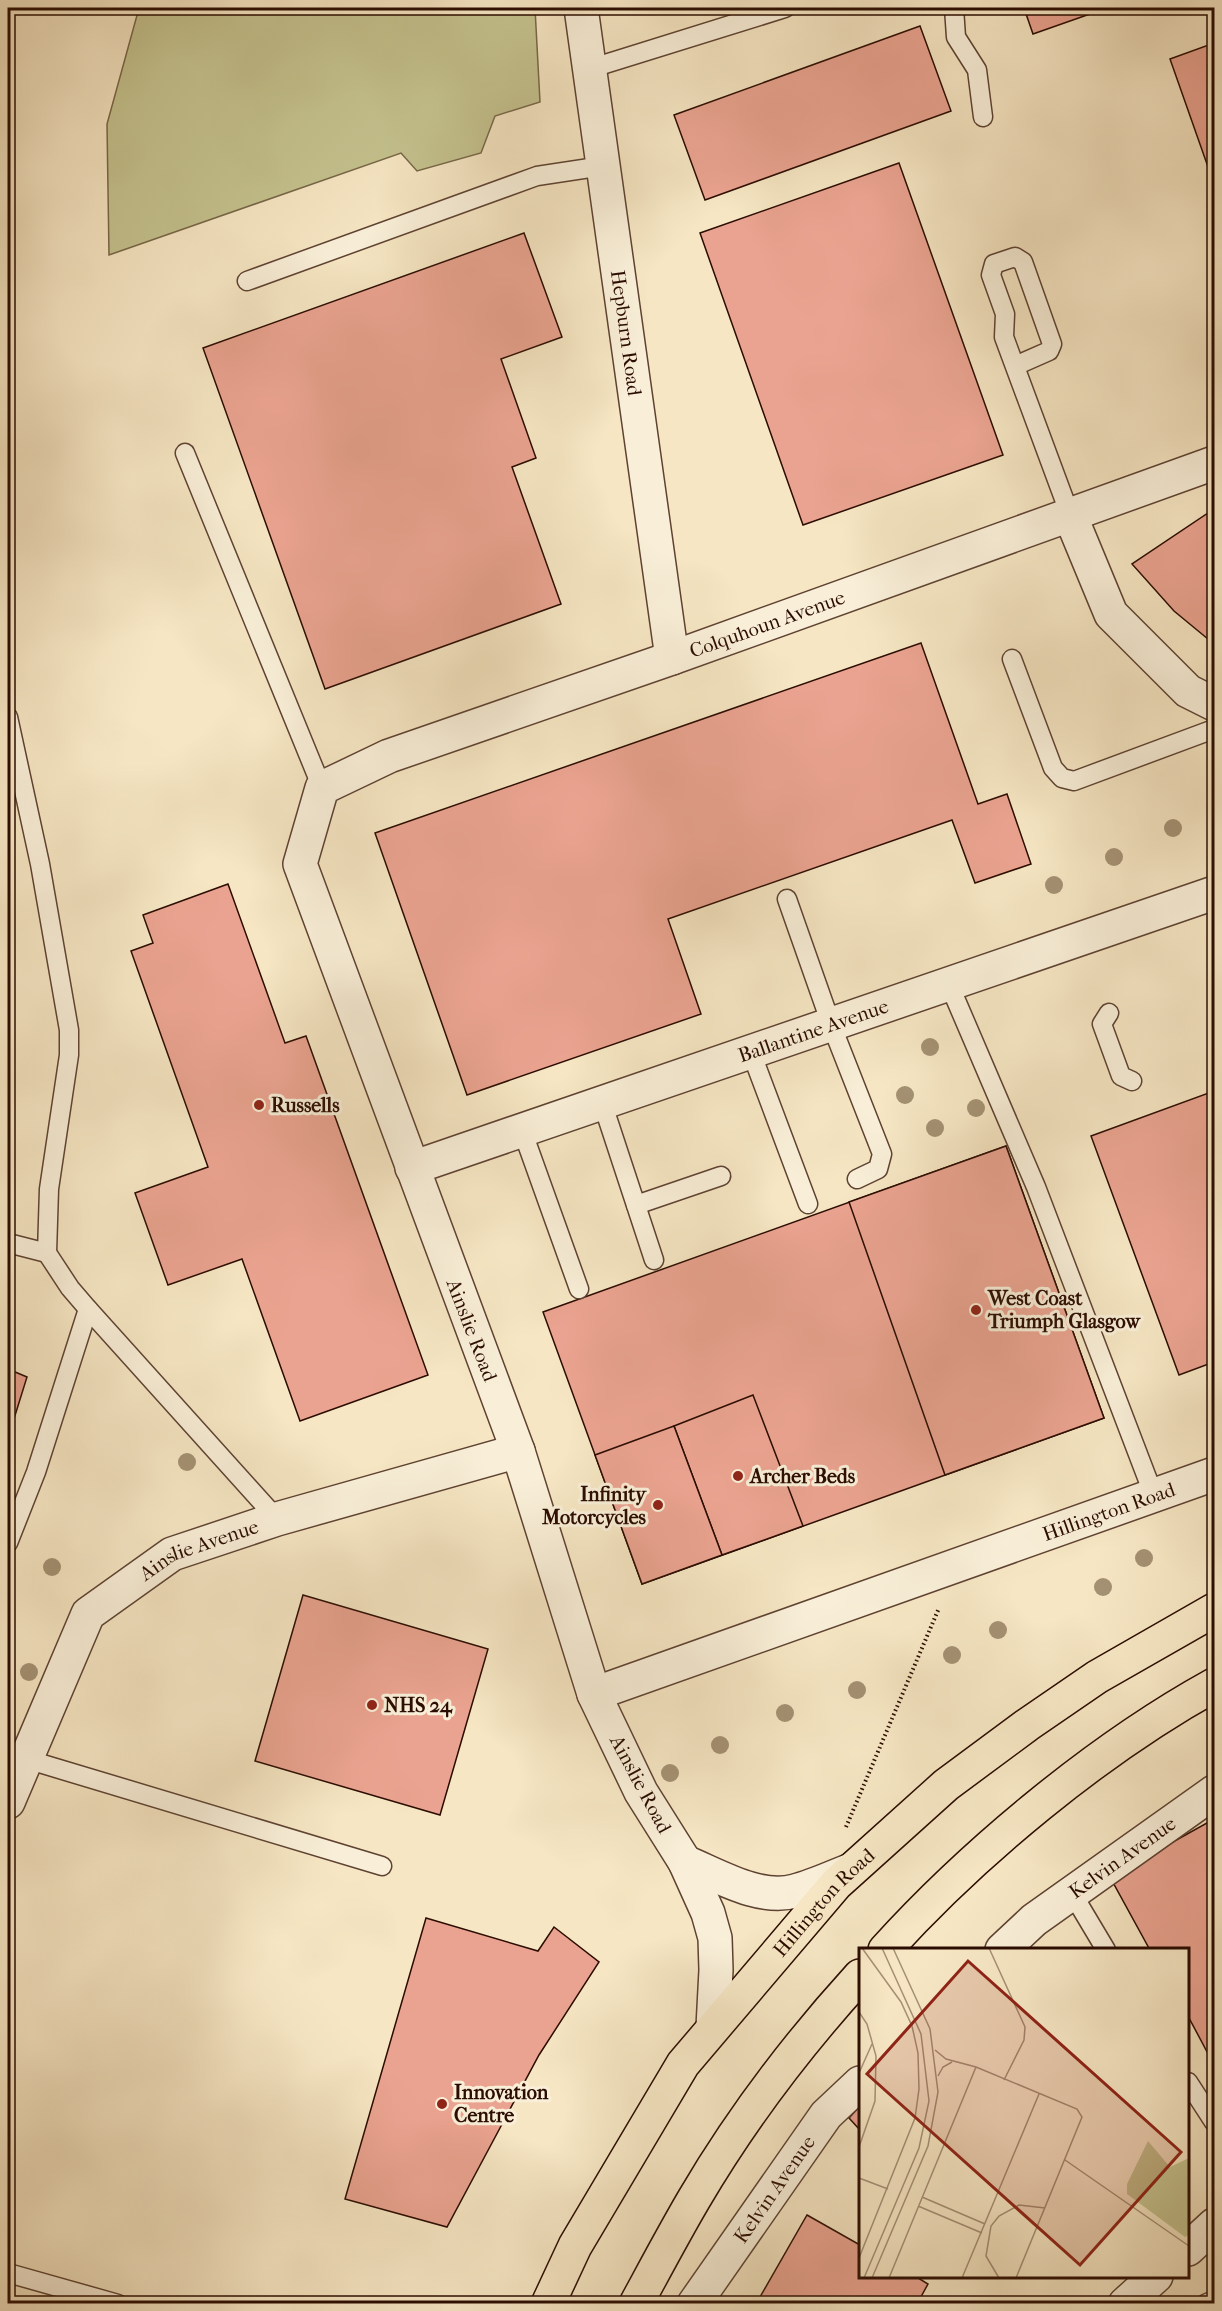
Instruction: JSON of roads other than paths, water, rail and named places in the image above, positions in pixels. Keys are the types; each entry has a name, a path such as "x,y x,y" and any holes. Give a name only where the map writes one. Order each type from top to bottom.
{"main road":[{"name":"Hillington Road","path":"548,2304 575,2246 683,2064 836,1884 946,1785 1027,1725 1097,1677 1215,1610"},
{"path":"887,1948 929,1903 1055,1793 1123,1743 1215,1685"},
{"path":"636,2304 694,2199 740,2128 778,2074 859,1978"}],"street":[{"name":"Hepburn Road","path":"581,8 672,658"},
{"name":"Colquhoun Avenue","path":"322,788 389,756 672,658 1215,463"},
{"path":"1070,515 1111,614 1188,691 1215,704"},
{"name":"Ainslie Road","path":"322,788 300,864 518,1451 594,1694 640,1792 685,1862 708,1913 714,1938 716,1970 713,2027"},
{"name":"Ballantine Avenue","path":"411,1168 1215,893"},
{"name":"Ainslie Avenue","path":"8,1802 88,1614 172,1554 277,1519 518,1451"},
{"name":"Hillington Road","path":"594,1694 1215,1474"},
{"name":"Kelvin Avenue","path":"1004,1948 1034,1920 1215,1792"},
{"path":"685,1862 750,1888 771,1892 794,1892 851,1870"},
{"name":"Kelvin Avenue","path":"694,2304 826,2115 859,2085"},
{"path":"1189,2248 1215,2225"},
{"path":"1125,2304 1155,2278"}],"lane":[{"path":"589,69 785,8"},
{"path":"954,8 956,36 977,70 983,117"},
{"path":"247,281 537,176 603,166"},
{"path":"1015,366 1049,351 1052,344 1023,262 1015,257 994,264 991,275 1005,314 1004,337 1070,515"},
{"path":"185,453 322,788"},
{"path":"1012,659 1053,768 1062,778 1074,781 1215,729"},
{"path":"8,717 40,864 69,1030 69,1055 49,1189 47,1253 88,1310 277,1519"},
{"path":"787,899 831,1024 882,1154 878,1169 857,1179"},
{"path":"949,984 1036,1187 1154,1496"},
{"path":"1109,1013 1102,1024 1121,1076 1132,1081"},
{"path":"751,1052 808,1204"},
{"path":"602,1102 654,1260"},
{"path":"522,1130 579,1289"},
{"path":"636,1205 721,1176"},
{"path":"8,1243 47,1253"},
{"path":"8,1544 36,1472 88,1310"},
{"path":"26,1759 382,1866"},
{"path":"1072,1893 1105,1948"},
{"path":"1189,2083 1215,2122"},
{"path":"8,2273 118,2304"},
{"path":"1205,2304 1215,2300"}],"place":[{"name":"Russells","path":"259,1105"},
{"name":"West Coast Triumph Glasgow","path":"976,1310"},
{"name":"Archer Beds","path":"738,1476"},
{"name":"Infinity Motorcycles","path":"658,1505"},
{"name":"NHS 24","path":"372,1705"},
{"name":"Innovation Centre","path":"442,2104"}]}
